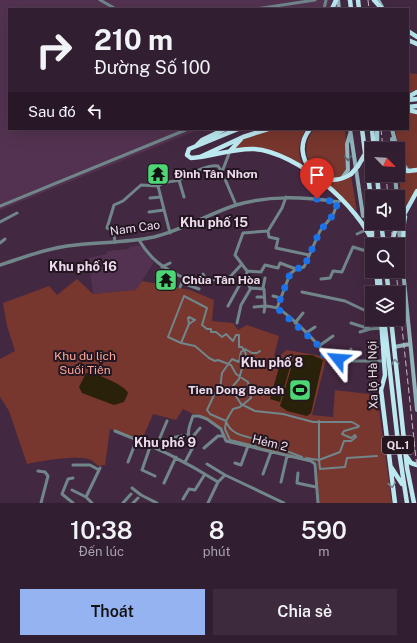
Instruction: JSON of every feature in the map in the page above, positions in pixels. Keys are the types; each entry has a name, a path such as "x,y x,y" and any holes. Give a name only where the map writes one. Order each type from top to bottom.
{"highway":[{"path":"195,147 202,140 223,130"},
{"path":"236,130 189,149 187,153 189,157 196,158 230,151 260,152 284,159 299,167 356,214 365,225"},
{"path":"210,141 240,130"},
{"path":"196,158 206,150 256,130"},
{"path":"196,158 243,137 265,130"},
{"path":"309,130 304,140 302,151 307,166 323,178 341,179 351,174 365,154 361,130"},
{"path":"372,130 374,142"},
{"path":"230,151 248,133"},
{"path":"405,169 417,170"},
{"path":"393,238 407,208 417,191"},
{"path":"402,238 403,224 407,208"},
{"path":"378,286 380,280"},
{"path":"380,280 381,286"},
{"name":"Xa lộ Hà Nội","path":"384,326 387,361 385,381 381,390 395,503"},
{"name":"Xa lộ Hà Nội","path":"392,326 405,454 414,503"},
{"name":"Xa lộ Hà Nội","path":"382,328 390,374 407,503"},
{"path":"382,394 387,386 390,374"},
{"name":"QL.1","path":"405,454 411,463 417,465"},
{"path":"390,466 404,487"}],"main road":[{"path":"376,142 377,130"},
{"path":"392,130 393,142"},
{"path":"392,130 395,142"},
{"path":"341,179 348,170 347,144 350,131"},
{"path":"350,131 363,216"},
{"path":"405,166 408,170"},
{"path":"399,230 399,238"},
{"path":"402,278 417,410"},
{"path":"394,346 410,344"}],"street":[{"path":"100,0 114,8"},
{"path":"263,8 315,0"},
{"path":"0,206 186,130"},
{"path":"222,172 230,151"},
{"path":"115,242 113,230 107,228 114,205 123,201 141,186 158,186 179,180 186,175 210,166 218,166 236,205"},
{"path":"179,180 184,197"},
{"path":"158,186 170,233"},
{"path":"150,198 161,197"},
{"path":"286,197 282,208 268,231 269,237 278,239 276,248 309,255"},
{"name":"Nam Cao","path":"0,265 57,248 139,240 170,233 236,205 286,197 340,201"},
{"path":"277,308 290,274 296,269 304,267 320,231 333,215 340,201"},
{"path":"149,212 164,210"},
{"path":"0,222 17,213"},
{"path":"357,234 366,230"},
{"path":"268,231 244,233 235,256 247,271 261,272 265,265 278,268 280,263 296,269"},
{"path":"0,244 5,239"},
{"path":"139,240 152,258 162,267 184,278 188,285 199,289"},
{"path":"321,279 330,278 333,271 342,272 352,248 365,250"},
{"path":"162,267 170,263"},
{"path":"203,274 206,280 228,279 241,264"},
{"path":"228,306 247,271"},
{"path":"245,277 251,288"},
{"path":"180,287 184,278"},
{"path":"264,312 265,306 263,288 265,278"},
{"path":"251,288 263,288"},
{"path":"237,323 241,305 251,288"},
{"path":"302,292 345,301 365,310"},
{"path":"225,392 230,390 240,376 246,357 243,349 238,345 239,334 237,334 233,341 229,339 226,334 222,337 216,332 211,332 211,329 207,329 202,325 207,308 184,296 168,337 181,343 195,346 209,358 222,361 234,367 236,374 240,376 248,382 252,394 251,398 244,405 233,409 226,421 225,429 230,440 259,447 259,440"},
{"path":"273,296 281,298"},
{"path":"257,297 264,297"},
{"path":"254,307 265,306 277,308 319,346 325,357 346,360 387,361"},
{"path":"295,323 303,313"},
{"path":"351,322 370,329"},
{"path":"181,343 189,324"},
{"path":"306,333 315,327"},
{"path":"360,332 382,328"},
{"path":"319,346 333,336"},
{"path":"243,349 248,349 252,353 257,354 260,351"},
{"path":"225,392 219,387 222,374 232,360 239,362 243,349"},
{"path":"346,360 350,349"},
{"path":"214,393 234,393 244,405 255,411 279,413 313,422 352,422 359,426 342,432 344,436 351,438 355,435 356,437 351,441 344,441 340,452 319,460 304,458 268,444 264,438 259,440 236,434 230,430 226,421 210,414 207,410 214,393"},
{"name":"Hẻm 2","path":"187,435 194,416 199,416 207,419 221,429 226,441 311,461 315,464 318,503"},
{"path":"156,447 167,421"},
{"path":"319,421 320,469 345,467 347,458 377,456"},
{"path":"190,440 200,428"},
{"path":"115,431 151,444 218,482"},
{"path":"171,438 187,435 190,440 193,447 185,462"},
{"path":"204,448 218,436 223,436"},
{"path":"128,462 137,439"},
{"path":"151,444 142,470 155,476"},
{"path":"235,463 241,465 248,446"},
{"path":"263,474 271,452"},
{"path":"281,482 287,456"},
{"path":"164,483 176,457"},
{"path":"206,464 225,475 284,503"},
{"path":"73,465 90,465 100,469 86,497"},
{"path":"38,471 45,472 48,476 41,503"},
{"path":"298,473 297,483 316,487"},
{"path":"183,499 189,489 195,490 205,474"},
{"path":"208,503 218,482 225,475"},
{"path":"73,478 68,479 62,494 73,503"},
{"path":"132,488 141,495 157,503"},
{"path":"72,490 86,497 92,503"},
{"path":"123,503 131,494"},
{"path":"133,503 138,498"}],"shaded area":[{"path":"0,0 333,0 329,8 8,8 8,130 198,130 0,210"},
{"path":"140,245 154,262 135,292 133,290 93,294 88,258 107,254 107,251 129,249 129,247"},
{"name":"Tien Dong Beach","path":"295,355 312,355 323,360 311,413 307,416 287,411 280,406"},
{"path":"280,364 290,367 280,402 270,399"},
{"path":"86,373 102,377 121,386 128,393 124,402 114,405 82,393 79,387"}],"green space":[{"path":"409,73 417,74 417,89 409,93"},
{"path":"409,112 417,114 417,168 408,168 405,165 405,142 397,142 395,130 409,130"},
{"path":"268,130 305,130 301,138 299,148 303,167 275,153 234,148 245,138"},
{"path":"314,130 345,130 348,170 344,175 333,179 324,177 317,172 307,157 306,148 309,138"},
{"path":"405,171 417,172 417,188 405,206 405,190 400,190 400,182 405,182"},
{"path":"351,176 357,211 323,180 341,181"},
{"name":"Khu du lịch Suối Tiên","path":"77,279 93,294 135,291 142,281 190,290 214,300 212,321 233,323 238,330 247,325 279,336 274,356 279,357 286,350 322,356 326,360 312,415 333,417 335,390 377,395 392,503 319,503 317,462 226,440 223,429 199,414 193,414 183,409 176,420 153,414 142,440 110,429 105,465 98,466 86,458 59,459 27,464 9,411 0,397 0,359 15,351 7,326 3,303 49,286 57,295"}],"railway":[{"path":"368,0 369,8"},
{"path":"381,130 382,142"},
{"path":"387,182 387,190"},
{"path":"392,230 392,238"},
{"path":"397,278 417,468"}],"place":[{"name":"Đình Tân Nhơn","path":"158,174"},
{"name":"Chùa Tân Hòa","path":"166,280"},
{"name":"Tien Dong Beach","path":"300,390"}],"district":[{"name":"Khu phố 15","path":"214,222"},
{"name":"Khu phố 16","path":"83,266"},
{"name":"Khu phố 8","path":"272,362"},
{"name":"Khu phố 9","path":"165,442"}],"route":[{"path":"317,199 338,202 337,207 333,215 320,231 304,267 293,270 290,274 277,308 319,346 324,352 325,357 338,359"}]}
